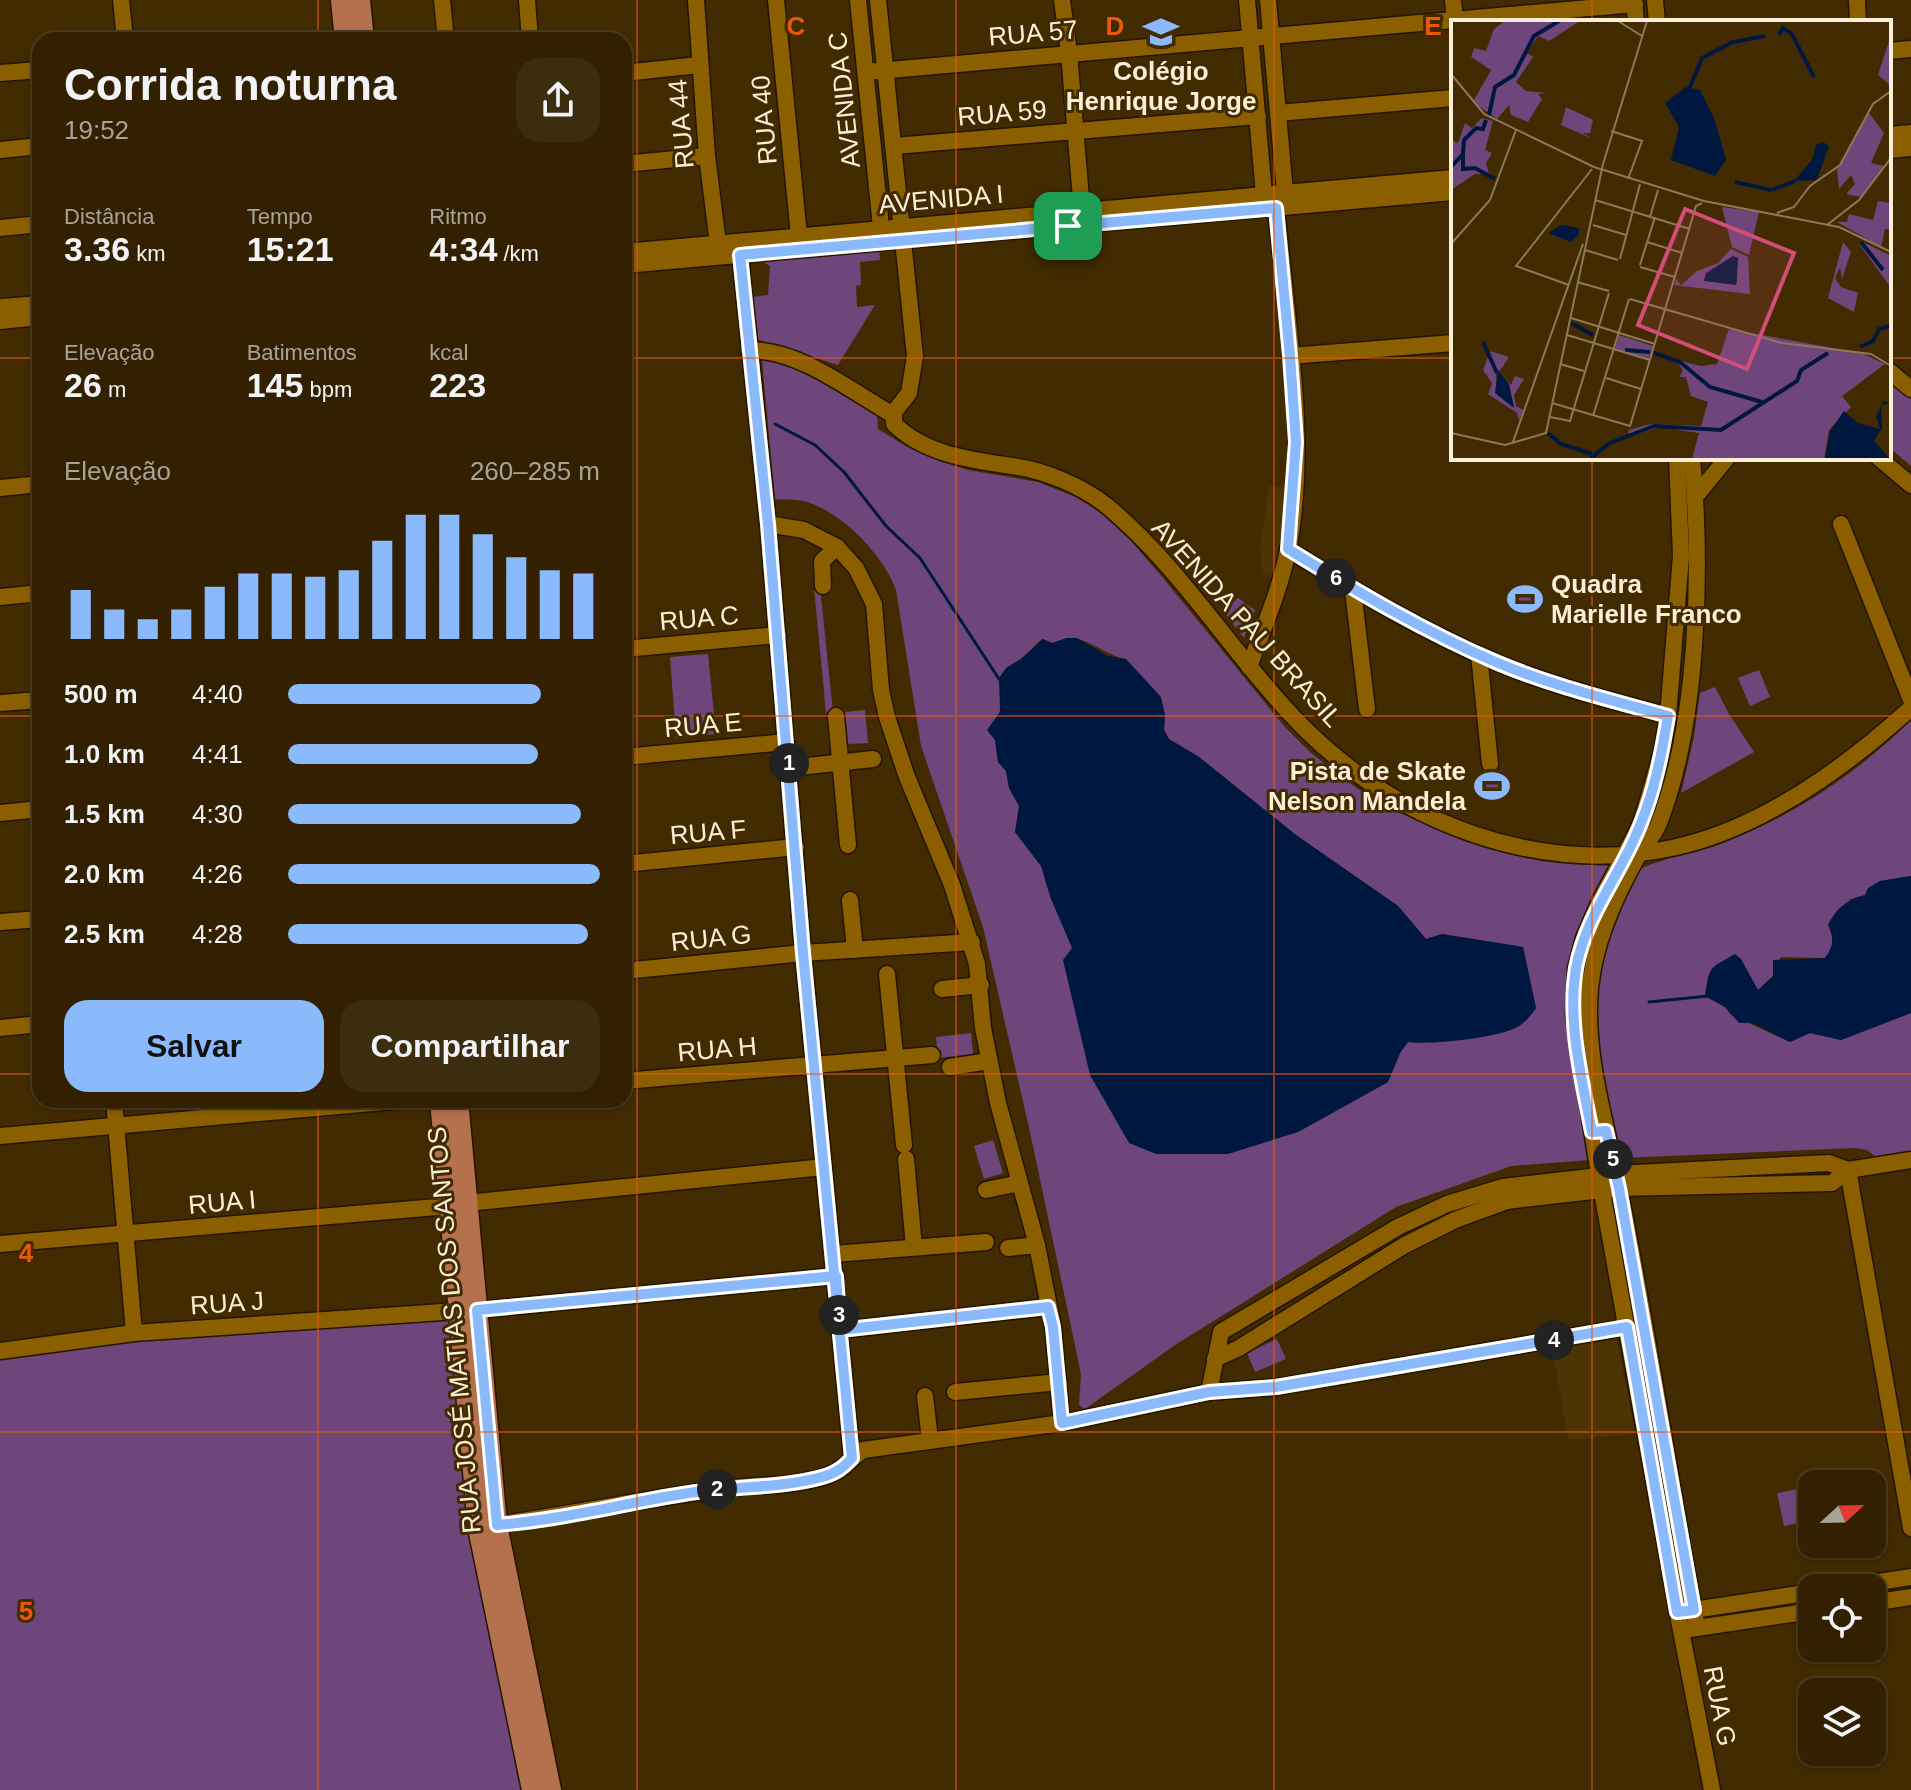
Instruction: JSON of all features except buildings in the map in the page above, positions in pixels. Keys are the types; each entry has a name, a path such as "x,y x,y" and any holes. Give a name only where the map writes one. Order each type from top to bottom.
{"main road":[{"path":"341,0 352,32"},
{"path":"356,32 360,0"},
{"name":"RUA JOSÉ MATIAS DOS SANTOS","path":"441,1108 458,1204"},
{"name":"RUA JOSÉ MATIAS DOS SANTOS","path":"458,1108 458,1204 487,1526 532,1790"},
{"name":"RUA JOSÉ MATIAS DOS SANTOS","path":"487,1526 551,1790"}],"street":[{"path":"121,0 124,32"},
{"path":"442,0 445,32"},
{"path":"527,0 529,32"},
{"name":"RUA 44","path":"696,0 707,156 718,244"},
{"name":"RUA 40","path":"776,0 799,236"},
{"name":"AVENIDA C","path":"858,0 881,235"},
{"name":"AVENIDA C","path":"878,0 914,370 909,393 893,418"},
{"path":"1062,0 1082,211"},
{"path":"1247,0 1258,116 1275,199 1296,442 1288,549 1249,667"},
{"path":"1268,0 1278,113 1275,199"},
{"path":"1453,0 1455,20"},
{"path":"1655,0 1657,20"},
{"path":"1857,0 1858,20"},
{"name":"RUA 57","path":"1464,20 1634,2"},
{"name":"RUA 57","path":"867,72 1451,21"},
{"path":"1891,51 1911,49"},
{"path":"632,72 699,65"},
{"path":"0,73 32,71"},
{"path":"1278,113 1451,98"},
{"name":"RUA 59","path":"894,146 1258,116"},
{"path":"1891,135 1911,133"},
{"path":"0,150 32,147"},
{"path":"1891,150 1911,148"},
{"path":"632,163 707,156"},
{"name":"AVENIDA I","path":"632,251 799,236 901,234 1275,199 1451,178"},
{"name":"AVENIDA I","path":"901,234 1082,211 1451,192"},
{"path":"0,228 32,225"},
{"name":"AVENIDA I","path":"632,264 740,255 881,235"},
{"path":"740,255 768,524 803,953 852,1458"},
{"path":"0,307 32,305"},
{"path":"0,321 32,318"},
{"path":"1290,356 1451,343"},
{"name":"AVENIDA PAU BRASIL","path":"749,350 771,350 801,362 893,418 898,428 954,457 1015,466 1060,480 1105,505 1155,554 1249,667 1327,749 1366,781 1403,803 1457,829 1512,846 1570,853 1633,854 1699,840 1784,803 1847,763 1911,708"},
{"path":"1891,373 1911,389"},
{"path":"1677,460 1681,556 1668,716 1661,755 1633,854 1594,962 1590,992 1591,1047 1599,1132 1686,1611"},
{"path":"1633,854 1658,827 1677,767 1687,712 1696,581 1696,496 1692,460"},
{"path":"1696,496 1725,460"},
{"path":"1881,460 1911,485"},
{"path":"0,488 32,485"},
{"path":"768,524 804,530 837,547 856,568 874,604 881,690 887,717 907,777 972,942 981,985 983,1028 989,1061 1037,1245 1053,1327 1062,1423"},
{"path":"1841,524 1911,700"},
{"path":"823,586 822,561 837,547"},
{"path":"1288,549 1353,590 1479,654 1565,687 1668,716"},
{"path":"1353,590 1367,709"},
{"path":"0,597 32,594"},
{"name":"RUA C","path":"632,648 778,635"},
{"path":"1479,654 1490,764"},
{"path":"0,703 32,701"},
{"path":"836,716 848,845"},
{"name":"RUA E","path":"632,756 786,742"},
{"path":"789,768 873,759"},
{"path":"0,813 32,810"},
{"name":"RUA F","path":"632,863 796,847"},
{"path":"850,900 855,950"},
{"path":"0,922 32,920"},
{"name":"RUA G","path":"632,970 803,953 972,942"},
{"path":"887,974 914,1247"},
{"path":"942,989 981,985"},
{"path":"0,1028 32,1025"},
{"name":"RUA H","path":"632,1080 932,1055"},
{"path":"950,1067 989,1061"},
{"path":"115,1108 134,1333"},
{"path":"0,1136 317,1108"},
{"path":"1209,1392 1215,1359 1239,1348 1405,1245 1505,1194 1609,1182 1832,1183 1848,1170 1911,1160"},
{"name":"RUA I","path":"0,1244 458,1204 824,1167"},
{"path":"1848,1170 1911,1528"},
{"path":"1609,1182 1627,1327 1686,1611"},
{"path":"986,1190 1020,1183"},
{"path":"834,1254 986,1242"},
{"path":"1008,1248 1037,1245"},
{"name":"RUA J","path":"0,1351 134,1333 467,1311 836,1276"},
{"path":"840,1330 1048,1307"},
{"path":"487,1526 552,1518 695,1492 796,1482 840,1471 863,1450 1062,1423 1209,1392 1276,1387 1627,1327"},
{"path":"955,1392 1059,1382"},
{"path":"925,1396 930,1440"},
{"path":"1886,1581 1911,1577"},
{"path":"1686,1611 1798,1594"},
{"path":"1886,1601 1911,1597"},
{"name":"RUA G","path":"1686,1611 1712,1790"},
{"path":"1689,1629 1798,1613"}],"shaded area":[{"path":"879,245 880,260 860,262 861,285 856,286 857,307 875,305 838,365 756,339 753,297 768,295 770,266 754,257"},
{"path":"767,356 812,375 877,414 878,429 907,447 968,470 1038,482 1076,497 1102,514 1163,578 1284,726 1311,753 1358,789 1398,812 1467,842 1556,862 1610,866 1612,872 1586,915 1567,987 1572,1054 1590,1160 1511,1166 1396,1207 1175,1345 1085,1409 1079,1405 1081,1374 1030,1132 983,927 921,746 896,590 882,563 848,526 807,502 775,499 762,360","holes":["1075,638 1126,659 1165,715 1164,730 1169,739 1199,757 1296,835 1398,906 1426,939 1442,934 1523,947 1536,1008 1511,1030 1448,1041 1408,1042 1388,1082 1298,1132 1051,899 1041,866 1015,832 1019,806 1009,788 1006,771 998,762 995,740 988,730 1000,712 1000,688 1006,668 1021,659 1042,639 1052,643"]},
{"path":"1891,384 1911,399 1911,466 1891,449"},
{"path":"1269,486 1289,488 1285,533 1273,579 1263,573 1260,547"},
{"path":"820,587 833,712 826,713 814,588"},
{"name":"Quadra Marielle Franco","path":"1540,587 1542,608 1511,611 1509,590"},
{"path":"1238,598 1255,610 1244,638 1223,611"},
{"path":"708,654 716,734 676,738 670,657"},
{"path":"1759,670 1770,697 1750,706 1738,678"},
{"path":"1715,687 1754,752 1681,793 1700,693"},
{"path":"865,710 868,743 848,744 845,712"},
{"path":"1911,720 1911,876 1880,881 1866,895 1850,899 1833,934 1832,948 1825,958 1781,957 1773,967 1773,976 1758,990 1749,976 1724,961 1711,971 1705,996 1725,1007 1731,1015 1790,1042 1810,1033 1841,1040 1911,1013 1911,1154 1879,1159 1867,1150 1855,1148 1620,1158 1594,1036 1599,953 1633,873 1654,863 1721,844 1799,807 1846,776"},
{"name":"Pista de Skate Nelson Mandela","path":"1503,770 1506,799 1482,802 1479,773"},
{"path":"971,1033 973,1054 938,1058 936,1037"},
{"path":"993,1140 1003,1173 984,1179 974,1146"},
{"path":"458,1311 532,1790 0,1790 0,1351"},
{"path":"1277,1339 1286,1359 1255,1372 1247,1353"},
{"path":"1617,1339 1635,1434 1568,1440 1553,1350"},
{"path":"1798,1489 1798,1523 1784,1526 1777,1493"}],"water":[{"path":"1077,638 1108,656 1126,659 1161,697 1164,730 1169,739 1199,757 1296,835 1398,906 1426,939 1442,934 1523,947 1536,1008 1531,1015 1519,1026 1497,1034 1448,1041 1408,1042 1388,1082 1298,1132 1228,1154 1156,1154 1129,1143 1090,1075 1063,960 1072,948 1041,866 1015,832 1019,806 1009,788 1006,771 998,762 995,740 987,730 1000,712 999,678 1006,668 1043,639 1052,643"},
{"path":"1911,876 1911,1013 1841,1040 1810,1033 1790,1042 1752,1023 1739,1023 1725,1007 1705,996 1712,969 1735,954 1758,990 1773,976 1773,960 1825,958 1832,942 1828,925 1839,909 1865,895 1868,888 1880,881"}],"waterway":[{"path":"775,424 815,445 844,472 886,526 920,558 999,679"},
{"path":"1649,1002 1708,996"}],"place":[{"name":"Colégio Henrique Jorge","path":"1161,32"},
{"name":"Quadra Marielle Franco","path":"1525,599"},
{"name":"Pista de Skate Nelson Mandela","path":"1492,786"}],"route":[{"path":"1068,226 740,255 768,524 803,953 834,1254 840,1330 852,1458 840,1471 796,1482 682,1494 497,1525 477,1310 521,1307 836,1276 840,1330 1048,1307 1063,1406 1062,1423 1209,1392 1276,1387 1627,1327 1677,1612 1694,1610 1619,1188 1606,1131 1592,1132 1574,1015 1576,968 1584,938 1641,824 1661,755 1668,716 1565,687 1498,663 1382,606 1288,549 1296,442 1276,208 1068,226"}]}
